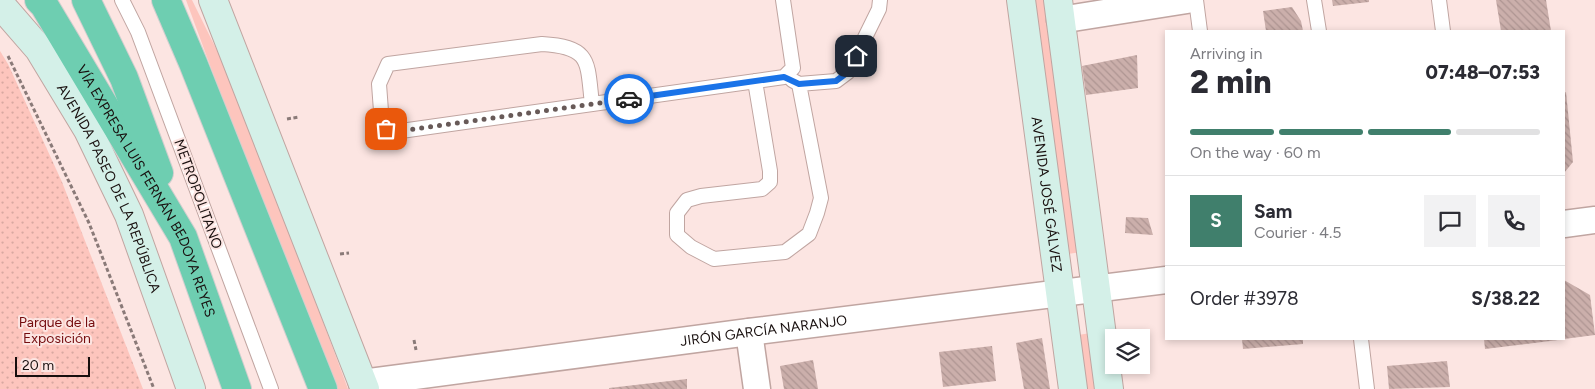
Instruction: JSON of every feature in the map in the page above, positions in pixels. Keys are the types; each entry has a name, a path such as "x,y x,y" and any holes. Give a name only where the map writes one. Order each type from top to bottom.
{"highway":[{"name":"VÍA EXPRESA LUIS FERNÁN BEDOYA REYES","path":"39,0 44,5 183,237 237,389"},
{"path":"86,0 124,78 183,237"},
{"path":"166,0 323,389"}],"main road":[{"path":"213,0 363,386"},
{"name":"AVENIDA JOSÉ GÁLVEZ","path":"1021,0 1073,389"},
{"name":"AVENIDA PASEO DE LA REPÚBLICA","path":"0,4 39,49 88,130 129,215 191,389"},
{"path":"1059,10 1110,389"}],"street":[{"path":"1059,10 1187,0"},
{"path":"1565,224 1595,220"},
{"name":"JIRÓN GARCÍA NARANJO","path":"363,386 749,332 1165,280"},
{"path":"749,332 757,389"}],"lane":[{"name":"METROPOLITANO","path":"122,0 138,32 271,389"},
{"path":"783,0 792,68 784,77"},
{"path":"592,104 587,62 575,50 560,45 542,44 388,64 379,84 383,122 386,129 401,131 784,77 799,84 836,81 848,72 879,9 880,0"},
{"path":"1196,0 1200,30"},
{"path":"1314,0 1319,30"},
{"path":"1439,0 1443,30"},
{"path":"755,81 770,171 770,182 762,189 701,196 686,200 677,213 677,235 692,247 714,259 785,252 809,234 820,198 799,84"},
{"path":"1361,340 1367,389"}],"path":[{"path":"4,48 89,223 154,389"}],"green space":[{"path":"186,0 192,0 239,95 348,389 329,389"},
{"path":"1034,0 1047,0 1081,252 1068,254"},
{"name":"Parque de la Exposición","path":"0,51 8,64 62,182 143,389 0,389"},
{"path":"1091,333 1098,389 1085,389 1078,335"}],"building":[{"path":"1332,0 1369,0 1369,2 1333,6"},
{"path":"1496,0 1546,0 1551,30 1501,30"},
{"path":"1292,7 1301,21 1303,30 1266,30 1263,11"},
{"path":"1137,55 1138,88 1086,95 1082,66"},
{"path":"1565,92 1573,162 1565,172"},
{"path":"1126,217 1148,218 1153,235 1125,233"},
{"path":"1565,281 1590,295 1595,335 1565,339"},
{"path":"1042,338 1050,389 1024,389 1016,343"},
{"path":"1242,340 1303,340 1303,344 1243,349"},
{"path":"1484,340 1558,340 1485,349"},
{"path":"992,346 996,381 943,387 939,352"},
{"path":"813,360 818,389 784,389 780,366"},
{"path":"1447,361 1450,387 1389,389 1387,366"},
{"path":"687,379 687,389 609,389 609,388"}],"way so far":[{"path":"386,129 401,131 629,99"}],"route":[{"path":"629,99 784,77 799,84 836,81 848,72 856,56"}]}
